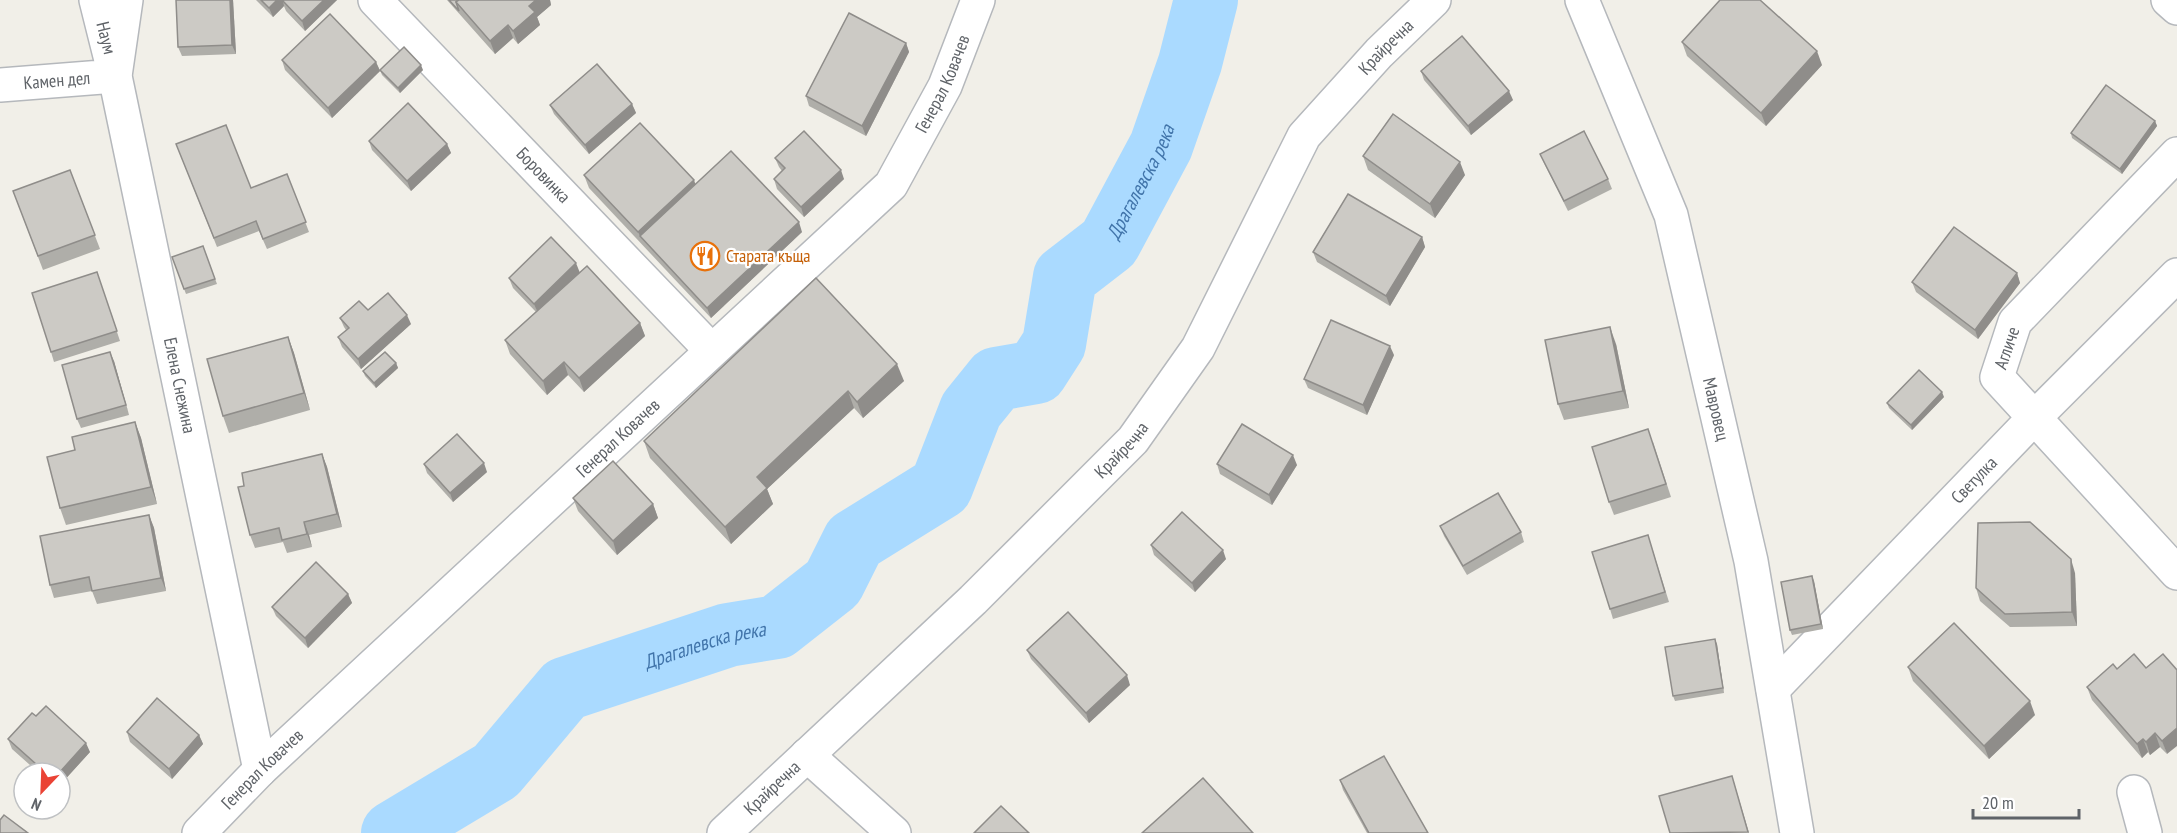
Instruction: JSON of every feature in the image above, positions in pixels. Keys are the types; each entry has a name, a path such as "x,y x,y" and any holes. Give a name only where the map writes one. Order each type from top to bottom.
{"street":[{"name":"Наум","path":"96,0 115,76"},
{"name":"Елена Снежина","path":"126,0 115,76 260,770"},
{"name":"Боровинка","path":"375,0 711,350"},
{"name":"Генерал Ковачев","path":"199,833 260,770 891,185 945,86 978,0"},
{"name":"Крайречна","path":"724,833 972,600 1133,440 1198,348 1304,136 1379,53 1434,0"},
{"name":"Мавровец","path":"1582,0 1671,215 1751,561 1797,833"},
{"path":"2168,0 2177,8"},
{"name":"Камен дел","path":"0,85 115,76"},
{"name":"Агличе","path":"2177,154 2015,322 1996,377 2177,573"},
{"name":"Светулка","path":"1773,689 2034,418 2177,275"},
{"path":"807,755 894,833"},
{"path":"2134,792 2145,833"}],"building":[{"path":"176,0 230,0 232,45 178,47"},
{"path":"261,0 277,0 269,8"},
{"path":"284,0 324,0 302,21"},
{"path":"449,0 459,0 456,2 459,11"},
{"path":"459,0 536,0 529,6 535,12 513,31 508,25 490,41 456,2"},
{"path":"1720,0 1760,0 1817,51 1761,113 1682,42"},
{"path":"849,13 906,43 862,126 806,96"},
{"path":"330,14 376,62 328,108 282,60"},
{"path":"1462,36 1509,91 1468,126 1421,71"},
{"path":"404,47 421,65 398,88 380,70"},
{"path":"597,64 632,104 585,145 550,105"},
{"path":"2106,85 2155,121 2120,169 2071,133"},
{"path":"408,103 447,144 407,181 369,141"},
{"path":"1393,114 1460,162 1430,204 1363,156"},
{"path":"640,123 694,180 638,232 584,175"},
{"path":"226,125 251,188 287,174 306,222 263,239 256,221 214,238 176,144"},
{"path":"804,131 841,170 801,207 774,179 785,168 775,158"},
{"path":"1584,131 1608,179 1564,201 1540,154"},
{"path":"731,151 799,222 707,308 640,236"},
{"path":"70,170 95,235 38,256 13,191"},
{"path":"1348,194 1422,237 1386,296 1313,252"},
{"path":"1954,227 2017,273 1975,330 1912,282"},
{"path":"551,237 576,263 534,304 509,278"},
{"path":"203,246 215,279 184,289 172,257"},
{"path":"587,266 640,323 579,378 564,362 543,381 505,340"},
{"path":"97,272 117,331 51,352 32,293"},
{"path":"816,278 897,364 857,402 848,391 757,477 767,488 725,527 644,441"},
{"path":"388,293 407,315 358,359 338,337 349,328 340,318 359,301 368,310"},
{"path":"1331,320 1390,346 1363,405 1304,379"},
{"path":"1610,327 1623,391 1558,404 1545,340"},
{"path":"288,337 304,393 223,416 207,359"},
{"path":"110,352 126,405 77,419 62,365"},
{"path":"385,352 396,363 374,383 363,371"},
{"path":"1919,370 1942,392 1911,425 1887,403"},
{"path":"135,422 151,487 60,508 47,457 75,450 72,437"},
{"path":"1242,424 1293,455 1269,495 1217,464"},
{"path":"1648,429 1666,484 1609,502 1592,447"},
{"path":"457,434 484,463 450,493 424,464"},
{"path":"322,454 337,514 304,522 307,534 282,540 279,528 250,535 238,487 244,486 242,473"},
{"path":"613,461 653,504 613,541 573,498"},
{"path":"1498,493 1521,532 1463,566 1440,526"},
{"path":"1182,512 1223,550 1192,583 1151,545"},
{"path":"149,515 161,578 92,591 89,577 50,585 40,536"},
{"path":"2030,522 2071,559 2072,612 2005,614 1976,588 1978,523"},
{"path":"1648,535 1665,592 1610,609 1592,552"},
{"path":"316,562 348,594 305,638 272,607"},
{"path":"1812,576 1821,624 1790,630 1781,582"},
{"path":"1068,612 1127,675 1086,713 1027,650"},
{"path":"1954,623 2030,701 1984,746 1908,667"},
{"path":"1715,639 1723,688 1673,696 1665,647"},
{"path":"2134,654 2146,668 2163,654 2177,670 2177,728 2162,741 2155,733 2146,742 2143,739 2137,744 2087,687 2113,664 2117,669"},
{"path":"157,698 199,735 169,769 127,732"},
{"path":"46,706 86,743 70,761 33,761 8,739 32,713 36,716"},
{"path":"1384,756 1428,833 1369,833 1340,780"},
{"path":"1732,776 1748,832 1670,833 1659,796"},
{"path":"1203,778 1253,833 1142,833"},
{"path":"1001,806 1029,833 974,833"},
{"path":"4,815 28,833 0,833 0,820"}],"waterway":[{"name":"Драгалевска река","path":"393,833 496,771 565,689 728,635 777,627 833,583 854,541 941,487 971,410 996,379 1036,372 1054,344 1065,277 1109,243 1161,146 1190,63 1206,0"}],"place":[{"name":"Старата къща","path":"705,256"}]}
